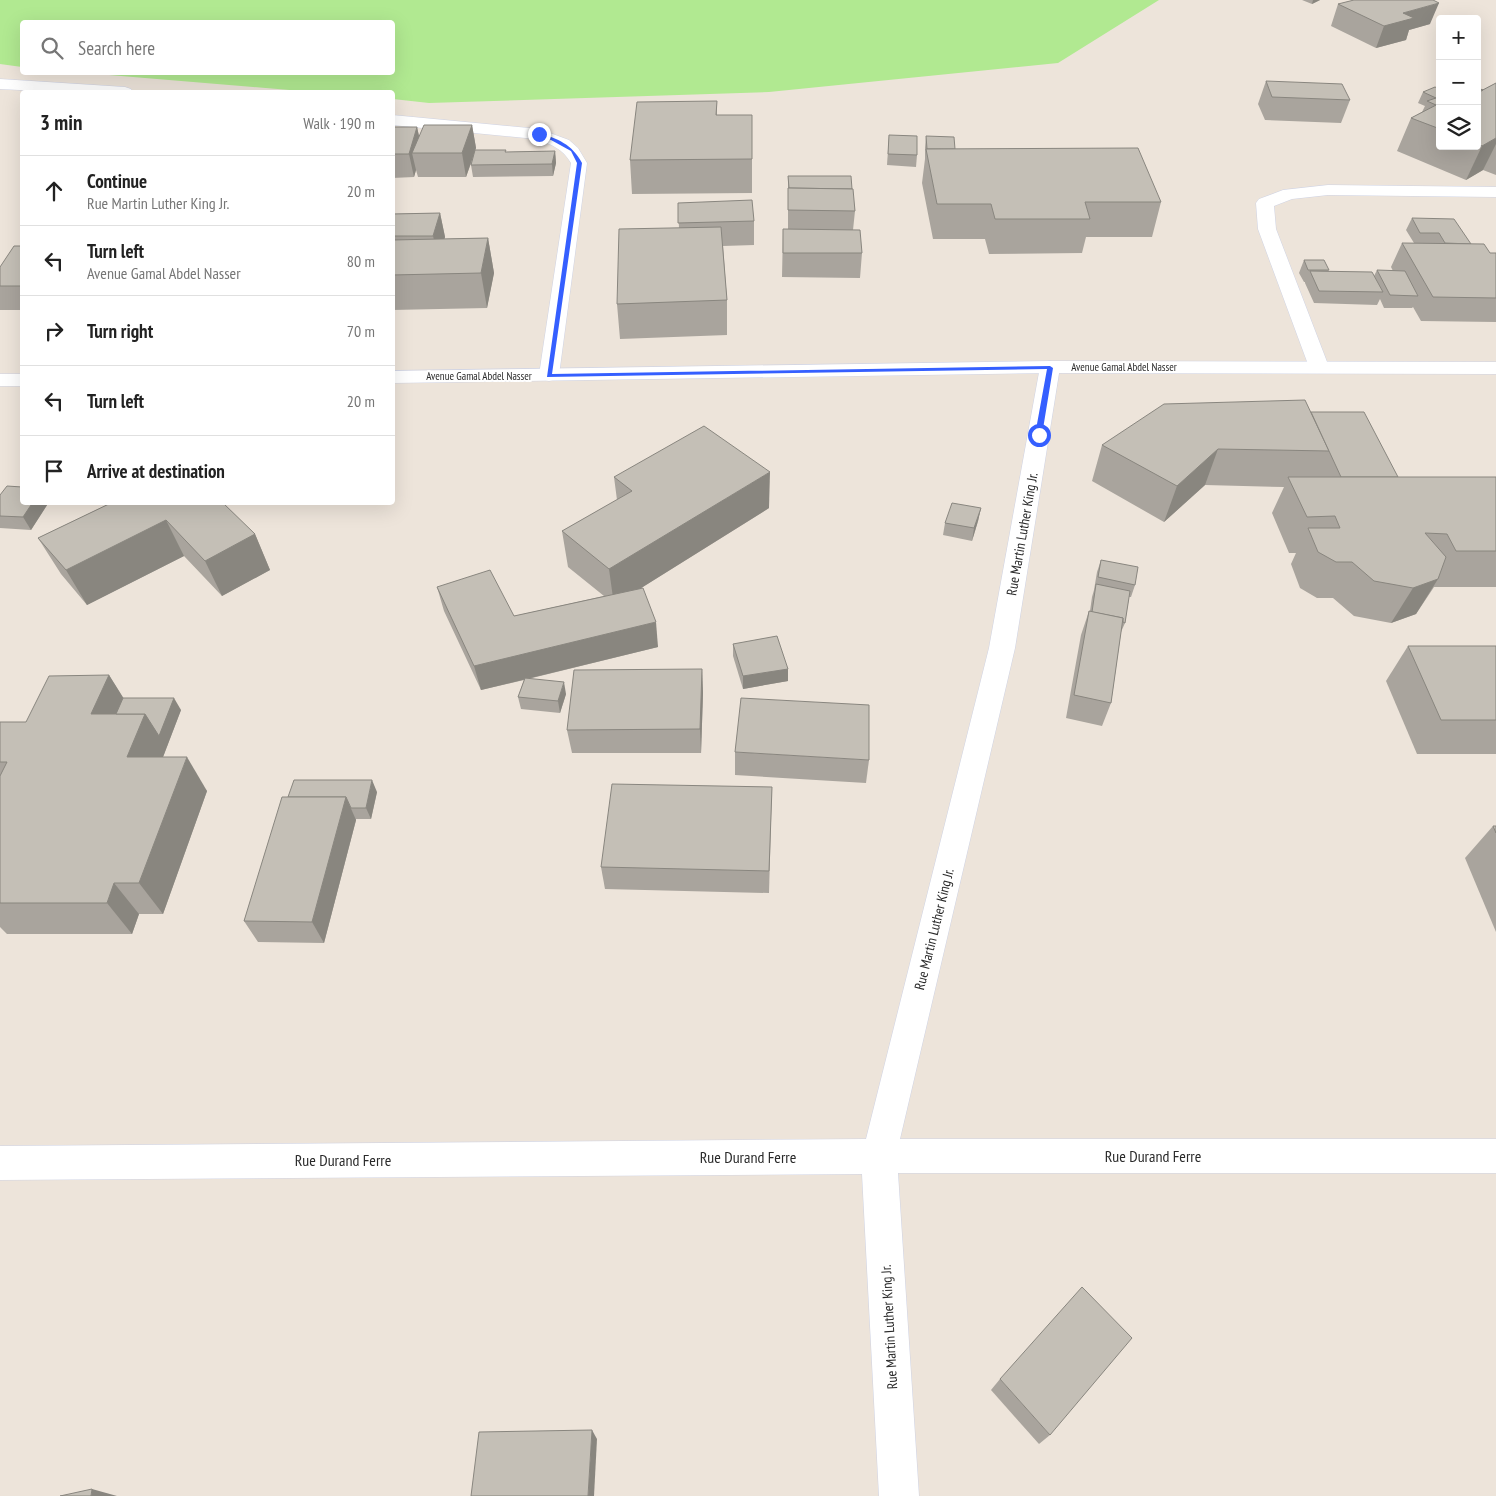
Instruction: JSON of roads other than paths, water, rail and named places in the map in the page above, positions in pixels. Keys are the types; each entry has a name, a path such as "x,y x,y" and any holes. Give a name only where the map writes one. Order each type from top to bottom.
{"street":[{"path":"0,84 94,90"},
{"path":"395,120 539,134 573,150 579,163 549,376"},
{"path":"1319,367 1267,229 1265,203 1289,194 1328,190 1496,192"},
{"name":"Avenue Gamal Abdel Nasser","path":"395,377 1050,368 1496,368"},
{"name":"Rue Martin Luther King Jr.","path":"899,1496 879,1156 1002,648 1050,368"},
{"path":"0,380 20,380"},
{"name":"Rue Durand Ferre","path":"0,1163 879,1156 1496,1156"}]}
